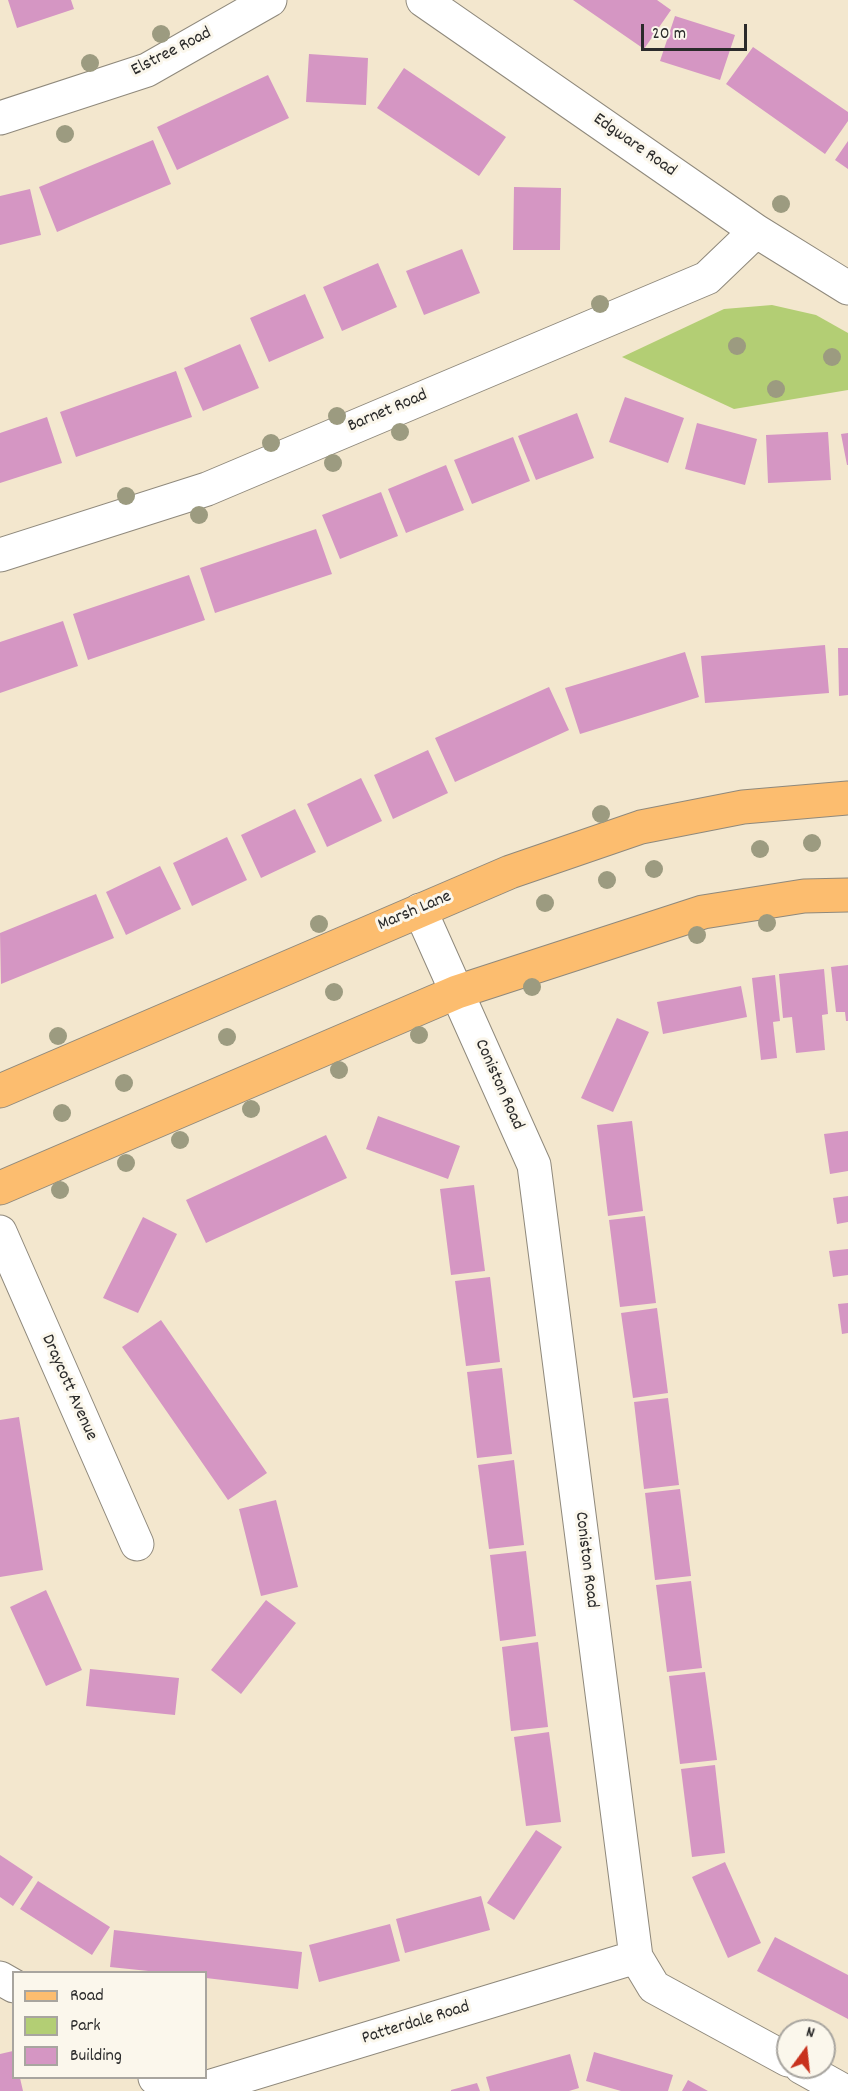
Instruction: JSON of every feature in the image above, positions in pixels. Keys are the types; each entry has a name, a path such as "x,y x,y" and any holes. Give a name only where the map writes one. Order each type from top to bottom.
{"main road":[{"name":"Marsh Lane","path":"0,1091 510,872 641,827 743,807 848,798"},
{"path":"0,1188 457,992 704,912 804,896 848,895"}],"street":[{"name":"Elstree Road","path":"0,118 147,70 270,0"},
{"name":"Edgware Road","path":"423,0 756,231 848,288"},
{"name":"Barnet Road","path":"0,555 207,489 697,283 707,278 756,231"},
{"name":"Coniston Road","path":"420,910 534,1165 636,1958 654,1987 776,2053"},
{"name":"Draycott Avenue","path":"0,1232 137,1544"},
{"name":"Patterdale Road","path":"195,2091 636,1958"},
{"path":"157,2079 176,2091"},
{"path":"822,2079 844,2091"}],"green space":[{"path":"772,305 816,315 848,333 848,390 734,409 622,357 724,309"}],"building":[{"path":"8,0 71,0 74,9 17,28"},
{"path":"573,0 657,0 671,10 644,49"},
{"path":"675,16 735,35 720,80 660,61"},
{"path":"753,47 848,112 848,121 825,154 726,84"},
{"path":"309,54 368,58 366,105 306,102"},
{"path":"404,68 506,137 479,176 377,108"},
{"path":"268,75 289,118 177,170 157,127"},
{"path":"153,140 171,184 57,232 39,187"},
{"path":"848,141 848,169 835,160"},
{"path":"514,187 561,188 560,250 513,250"},
{"path":"30,189 41,235 0,245 0,196"},
{"path":"462,249 480,293 424,315 406,271"},
{"path":"378,263 397,307 342,331 323,287"},
{"path":"305,294 324,338 269,362 250,318"},
{"path":"240,344 259,388 203,411 184,368"},
{"path":"176,371 192,417 76,457 60,412"},
{"path":"625,397 684,418 668,463 609,442"},
{"path":"577,413 594,458 536,480 518,436"},
{"path":"47,417 62,463 0,483 0,433"},
{"path":"697,423 757,439 745,485 685,469"},
{"path":"828,432 831,480 768,483 766,435"},
{"path":"848,433 848,465 847,465 841,434"},
{"path":"513,437 530,481 472,504 454,460"},
{"path":"446,465 464,510 406,533 388,489"},
{"path":"381,492 398,536 340,559 322,515"},
{"path":"316,529 332,574 215,613 200,568"},
{"path":"189,575 205,620 88,660 73,614"},
{"path":"63,621 78,666 0,693 0,642"},
{"path":"825,645 829,693 705,703 701,656"},
{"path":"838,648 848,648 848,695 839,696"},
{"path":"685,652 699,697 580,734 565,688"},
{"path":"549,687 569,730 455,782 435,738"},
{"path":"428,750 448,793 393,819 374,775"},
{"path":"361,778 382,821 327,847 307,804"},
{"path":"295,809 316,852 261,878 241,835"},
{"path":"227,837 247,880 192,906 173,863"},
{"path":"160,866 181,909 126,935 106,892"},
{"path":"96,894 114,938 1,984 0,933"},
{"path":"848,965 848,1021 846,1021 845,1012 836,1012 831,967"},
{"path":"824,969 828,1014 822,1015 825,1050 796,1053 792,1017 783,1018 779,974"},
{"path":"775,975 780,1021 773,1022 777,1058 761,1060 752,978"},
{"path":"741,986 747,1017 663,1034 657,1002"},
{"path":"617,1018 649,1032 613,1112 581,1098"},
{"path":"378,1116 460,1146 448,1179 366,1149"},
{"path":"632,1121 643,1211 608,1216 597,1125"},
{"path":"848,1131 848,1171 830,1174 824,1134"},
{"path":"326,1135 347,1178 206,1243 186,1200"},
{"path":"474,1185 485,1271 451,1275 440,1189"},
{"path":"848,1196 848,1222 837,1224 833,1198"},
{"path":"645,1216 656,1303 620,1307 609,1220"},
{"path":"143,1217 177,1234 138,1313 103,1298"},
{"path":"848,1249 848,1275 833,1277 829,1251"},
{"path":"490,1277 500,1362 466,1366 455,1281"},
{"path":"848,1303 848,1333 842,1334 838,1304"},
{"path":"657,1308 668,1393 633,1398 621,1313"},
{"path":"161,1320 267,1473 228,1500 122,1347"},
{"path":"502,1368 512,1454 477,1458 467,1372"},
{"path":"668,1398 679,1485 644,1489 634,1402"},
{"path":"19,1417 43,1570 0,1577 0,1420"},
{"path":"514,1460 524,1545 489,1549 478,1465"},
{"path":"680,1489 691,1576 655,1580 645,1493"},
{"path":"276,1500 298,1587 261,1596 239,1509"},
{"path":"526,1551 536,1636 500,1641 490,1555"},
{"path":"691,1581 702,1668 667,1672 656,1585"},
{"path":"46,1590 82,1670 46,1686 10,1607"},
{"path":"266,1600 296,1623 241,1694 211,1670"},
{"path":"538,1642 548,1727 511,1731 502,1647"},
{"path":"90,1669 179,1678 175,1715 86,1706"},
{"path":"705,1672 717,1760 680,1764 669,1676"},
{"path":"549,1732 561,1822 526,1826 514,1737"},
{"path":"715,1765 725,1853 692,1857 681,1769"},
{"path":"536,1830 562,1847 514,1920 487,1903"},
{"path":"0,1855 33,1877 13,1906 0,1897"},
{"path":"725,1862 761,1943 728,1958 692,1877"},
{"path":"38,1881 110,1927 92,1955 20,1909"},
{"path":"481,1896 490,1930 405,1953 396,1919"},
{"path":"390,1924 400,1961 319,1982 309,1945"},
{"path":"114,1930 302,1952 298,1989 207,1978 207,1971 148,1971 110,1967"},
{"path":"775,1937 848,1975 848,2019 757,1971"},
{"path":"12,2051 12,2079 20,2079 23,2091 0,2091 0,2054"},
{"path":"594,2052 673,2075 668,2091 621,2091 586,2081"},
{"path":"570,2054 579,2088 569,2091 490,2091 486,2077"},
{"path":"688,2080 708,2091 682,2091"},
{"path":"477,2083 480,2091 451,2091 451,2090"}]}
